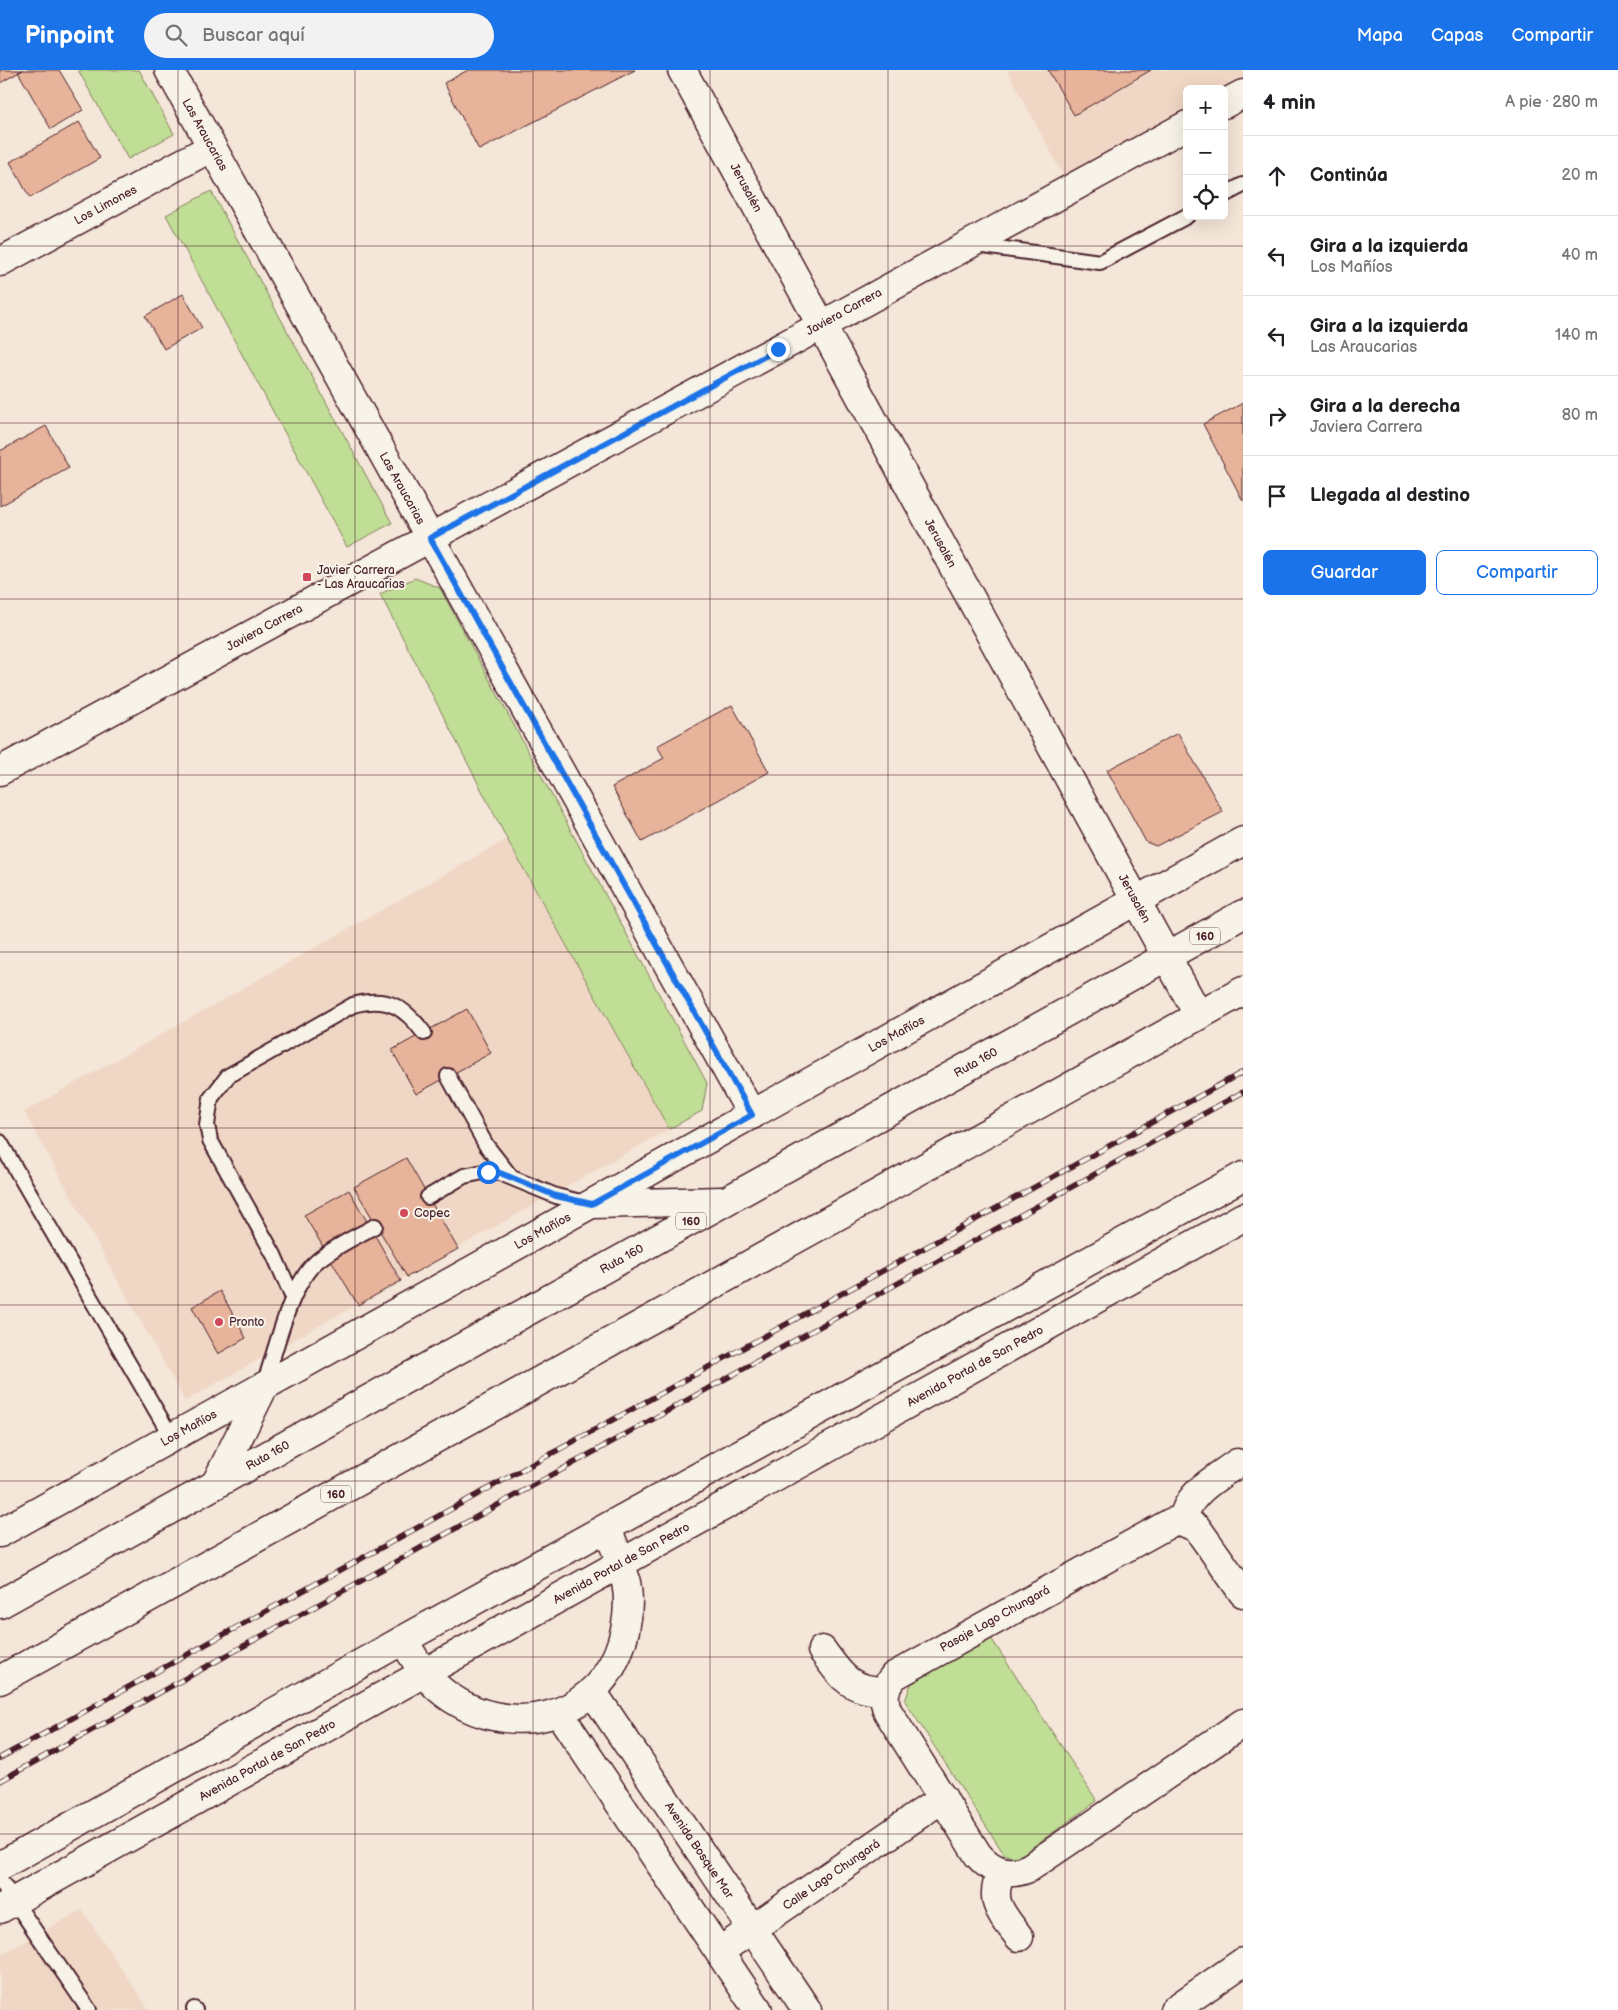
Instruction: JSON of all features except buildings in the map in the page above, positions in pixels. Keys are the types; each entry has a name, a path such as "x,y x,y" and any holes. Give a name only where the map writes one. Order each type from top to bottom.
{"main road":[{"name":"Las Araucarias","path":"169,70 752,1115"},
{"name":"Jerusalén","path":"682,70 1199,1016"},
{"path":"1228,102 1243,94"},
{"name":"Javiera Carrera","path":"0,771 1183,127"},
{"name":"Los Limones","path":"0,262 212,147"},
{"name":"Los Mañíos","path":"0,1533 1243,841"},
{"name":"Ruta 160","path":"0,1604 1243,914"},
{"name":"160","path":"0,1680 1243,991"},
{"path":"0,1866 403,1640 1243,1176"},
{"path":"592,1204 728,1201"},
{"name":"Avenida Portal de San Pedro","path":"5,1896 424,1673 1243,1217"},
{"path":"215,1485 263,1388"},
{"path":"1237,1463 1192,1497 1187,1506 1183,1522 1197,1528 1243,1593"},
{"name":"Pasaje Lago Chungará","path":"885,1690 888,1683 901,1672 1162,1527 1172,1522 1183,1522"},
{"path":"403,1640 424,1673 452,1698 469,1708 487,1715 523,1719 559,1713 575,1706 607,1674 617,1654 624,1632 628,1601 621,1562 607,1529"},
{"path":"822,1650 847,1681 861,1688 885,1690 884,1698 888,1712 978,1854 993,1868 1002,1872 1020,1872 1028,1868 1243,1723"},
{"name":"Avenida Bosque Mar","path":"592,1691 807,2010"},
{"path":"559,1713 758,2010"},
{"name":"Calle Lago Chungará","path":"720,1952 943,1798"},
{"path":"1002,1872 997,1882 996,1901 998,1909 1019,1937"},
{"path":"1174,2010 1243,1962"}],"lane":[{"path":"1228,193 1243,185"},
{"path":"968,244 1100,262 1183,218"},
{"path":"293,1298 278,1261 210,1140 207,1125 211,1098 228,1076 353,1005 366,1001 391,1004 412,1016 424,1033"},
{"path":"448,1076 486,1145 511,1178"},
{"path":"0,1142 172,1438"},
{"path":"428,1197 464,1176 476,1172 500,1173 556,1196 592,1204"},
{"path":"263,1388 293,1298 306,1272 316,1262 375,1226"},
{"path":"5,1896 89,2010"}],"shaded area":[{"path":"1007,70 1243,70 1243,78 1228,87 1228,85 1183,85 1183,111 1064,177"},
{"path":"507,839 669,1129 185,1401 24,1112"},
{"path":"82,1910 149,2010 0,2010 0,1955"}],"green space":[{"path":"78,70 139,70 174,134 128,159"},
{"path":"211,191 392,523 347,547 166,215"},
{"path":"415,578 440,588 707,1083 702,1111 669,1129 507,839 380,594"},
{"path":"991,1638 1097,1801 1016,1859 1004,1854 905,1701 911,1684"}],"railway":[{"path":"0,1758 1243,1072"},
{"path":"0,1781 1243,1092"}],"place":[{"name":"Javier Carrera - Las Araucarias","path":"307,577"},
{"name":"Copec","path":"404,1213"},
{"name":"Pronto","path":"219,1322"}],"route":[{"path":"488,1172 500,1173 532,1188 556,1196 592,1204 752,1115 430,538 778,349"}]}
